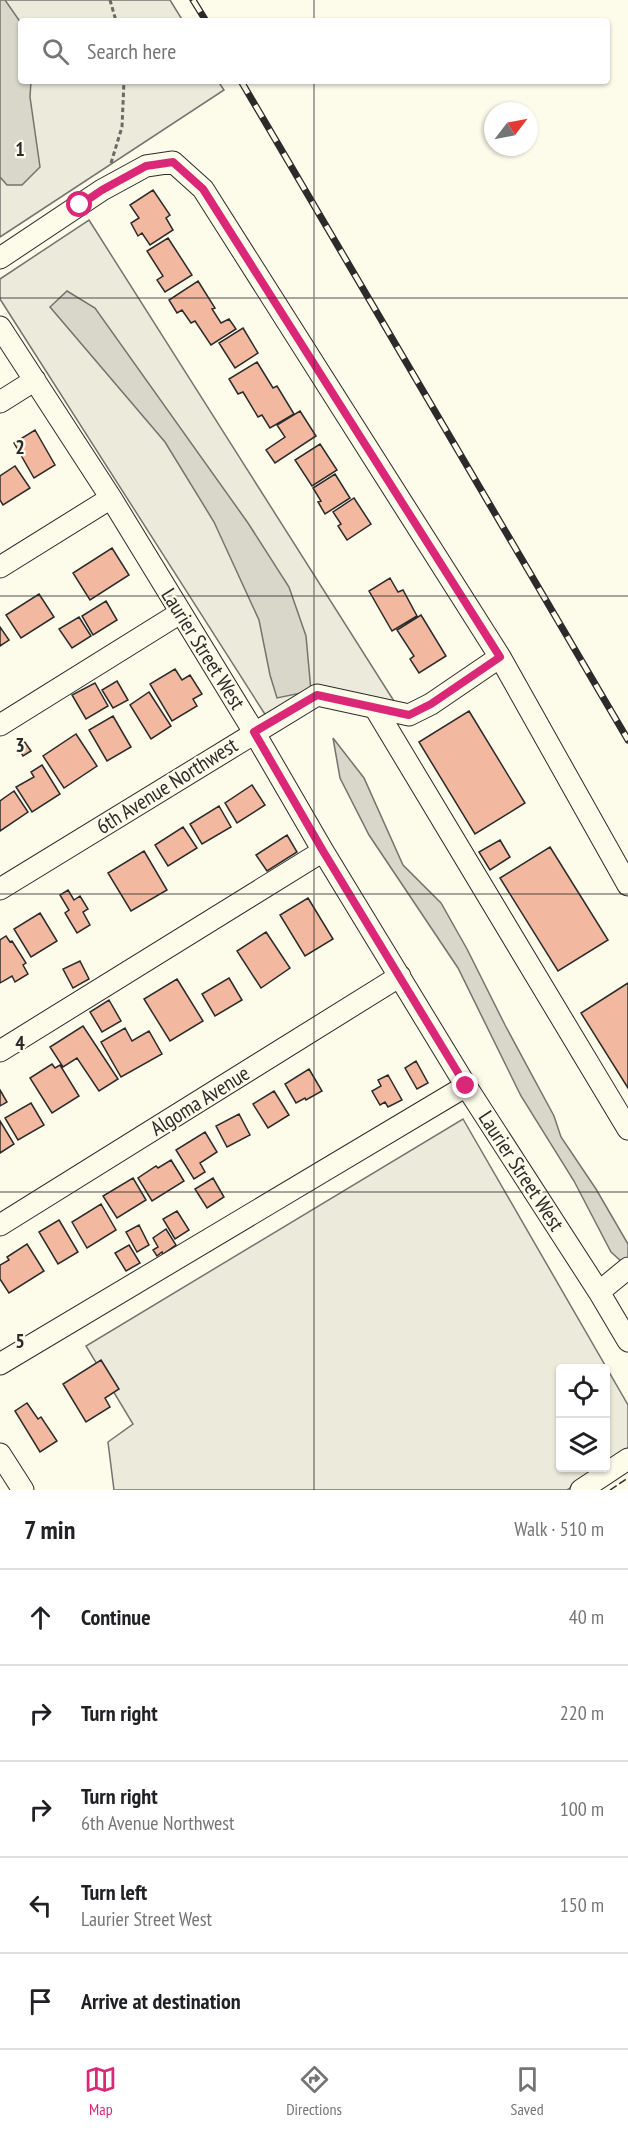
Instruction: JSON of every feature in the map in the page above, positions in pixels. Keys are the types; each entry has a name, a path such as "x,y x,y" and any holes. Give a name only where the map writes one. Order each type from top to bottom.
{"street":[{"path":"0,258 102,190 146,166 173,162 203,189 500,657 628,885"},
{"name":"Laurier Street West","path":"0,327 111,498 466,1086 628,1341"},
{"path":"0,402 35,380"},
{"path":"0,567 111,498"},
{"path":"0,725 180,613"},
{"name":"6th Avenue Northwest","path":"0,889 317,695 409,715 431,704 500,657"},
{"path":"375,708 628,1129"},
{"path":"0,1051 323,851"},
{"name":"Algoma Avenue","path":"0,1225 400,976"},
{"path":"0,1365 466,1086"},
{"path":"599,1292 628,1268"},
{"path":"0,1454 23,1490"},
{"path":"581,1490 628,1459"}],"path":[{"path":"110,0 115,18"},
{"path":"102,190 122,127 124,84"}],"shaded area":[{"path":"0,0 170,0 181,18 18,18 18,84 220,84 224,90 0,237"},
{"path":"0,0 5,0 18,19 18,84 31,84 30,97 40,167 22,185 7,185 0,177"},
{"path":"89,220 406,720 320,703 268,719 0,299 0,279"},
{"path":"67,291 95,308 248,523 289,587 306,636 311,691 277,698 259,620 214,522 165,442 50,307"},
{"path":"333,738 364,778 403,865 441,903 467,949 554,1116 561,1137 596,1189 628,1244 628,1258 622,1262 611,1252 574,1181 521,1096 458,968 369,835 340,778"},
{"path":"463,1119 604,1364 556,1364 556,1472 596,1472 567,1490 114,1490 108,1442 133,1424 86,1346"},
{"path":"610,1374 628,1405 628,1452 610,1463"}],"building":[{"path":"153,190 170,215 166,218 173,230 150,245 142,233 138,236 131,223 139,218 130,205"},
{"path":"168,238 192,275 165,292 157,280 163,276 147,251"},
{"path":"198,281 215,308 212,309 221,323 229,319 236,329 211,345 195,321 191,323 182,310 177,313 169,300"},
{"path":"243,328 258,353 235,368 219,343"},
{"path":"257,362 273,388 277,386 294,414 270,428 262,415 258,417 243,392 238,394 229,379"},
{"path":"300,411 316,436 275,463 266,450 285,437 277,425"},
{"path":"35,430 55,465 34,478 14,443"},
{"path":"320,444 337,470 312,486 295,460"},
{"path":"15,466 30,488 3,505 0,500 0,476"},
{"path":"335,474 350,498 325,514 318,502 321,501 313,488"},
{"path":"354,498 371,524 347,540 333,512"},
{"path":"112,548 129,575 90,600 73,573"},
{"path":"390,578 398,592 403,590 417,616 392,631 369,591"},
{"path":"39,594 54,617 21,638 6,615"},
{"path":"106,601 117,620 93,635 82,616"},
{"path":"421,615 446,656 419,673 410,659 414,656 397,630"},
{"path":"79,617 91,636 72,648 59,629"},
{"path":"0,627 9,640 0,646"},
{"path":"175,669 182,680 190,675 202,694 193,699 197,706 172,721 150,684"},
{"path":"117,681 128,700 113,708 102,690"},
{"path":"95,683 108,706 86,719 72,695"},
{"path":"149,692 171,726 151,739 130,705"},
{"path":"469,711 525,803 475,834 419,742"},
{"path":"113,716 131,747 107,761 89,730"},
{"path":"76,734 97,766 64,788 43,756"},
{"path":"24,741 31,751 23,756 17,746"},
{"path":"42,765 60,794 32,812 16,787 34,777 31,772"},
{"path":"252,785 265,805 237,823 225,803"},
{"path":"14,791 28,812 0,831 0,801"},
{"path":"219,806 231,827 202,844 190,824"},
{"path":"183,827 197,848 168,866 155,845"},
{"path":"287,835 297,852 267,871 256,855"},
{"path":"500,840 510,857 490,870 479,852"},
{"path":"550,847 608,940 558,971 500,878"},
{"path":"144,851 167,890 131,911 108,873"},
{"path":"68,890 74,900 80,896 88,909 83,912 90,925 77,933 65,913 69,910 60,895"},
{"path":"308,898 333,939 305,956 280,915"},
{"path":"40,913 57,941 31,957 14,929"},
{"path":"266,932 290,968 261,988 237,951"},
{"path":"6,936 10,942 12,941 26,963 23,965 28,974 15,982 12,976 0,983 0,940"},
{"path":"80,961 89,979 73,988 63,969"},
{"path":"229,978 242,1000 215,1016 202,994"},
{"path":"177,979 203,1021 170,1041 144,999"},
{"path":"628,983 628,1088 581,1013"},
{"path":"109,1000 121,1021 102,1032 90,1012"},
{"path":"83,1026 118,1079 99,1091 77,1058 63,1067 50,1047"},
{"path":"125,1028 132,1041 149,1031 162,1054 121,1077 101,1042"},
{"path":"416,1061 428,1083 417,1089 405,1068"},
{"path":"52,1064 55,1068 60,1065 79,1096 52,1113 30,1078"},
{"path":"309,1069 322,1091 296,1103 285,1084"},
{"path":"388,1075 402,1100 388,1107 385,1102 380,1105 372,1091 381,1086 378,1080"},
{"path":"0,1090 7,1102 0,1106"},
{"path":"274,1091 289,1115 268,1128 253,1104"},
{"path":"31,1103 44,1125 18,1140 5,1118"},
{"path":"239,1114 250,1135 227,1147 216,1126"},
{"path":"0,1121 14,1144 0,1153"},
{"path":"205,1132 217,1152 200,1163 205,1172 194,1179 176,1150"},
{"path":"171,1160 184,1181 152,1201 138,1178 156,1166 158,1168"},
{"path":"133,1178 146,1200 117,1218 103,1196"},
{"path":"213,1178 224,1197 207,1208 195,1189"},
{"path":"101,1204 116,1230 87,1248 72,1222"},
{"path":"177,1211 189,1230 175,1239 163,1219"},
{"path":"59,1220 78,1252 58,1264 39,1232"},
{"path":"139,1225 149,1245 137,1252 126,1232"},
{"path":"166,1229 176,1245 157,1256 153,1250 158,1247 153,1238"},
{"path":"27,1244 44,1271 9,1293 0,1279 0,1265 9,1260 7,1257"},
{"path":"129,1245 140,1263 126,1271 115,1253"},
{"path":"101,1360 119,1389 105,1398 110,1407 86,1422 63,1384"},
{"path":"27,1403 38,1419 41,1417 57,1441 40,1452 15,1411"}],"railway":[{"path":"193,0 204,18"},
{"path":"243,84 628,740"}],"fence":[{"path":"610,1490 628,1478"}],"route":[{"path":"80,205 146,166 173,162 203,189 500,657 431,704 409,715 317,695 254,732 323,851 466,1086"}]}
